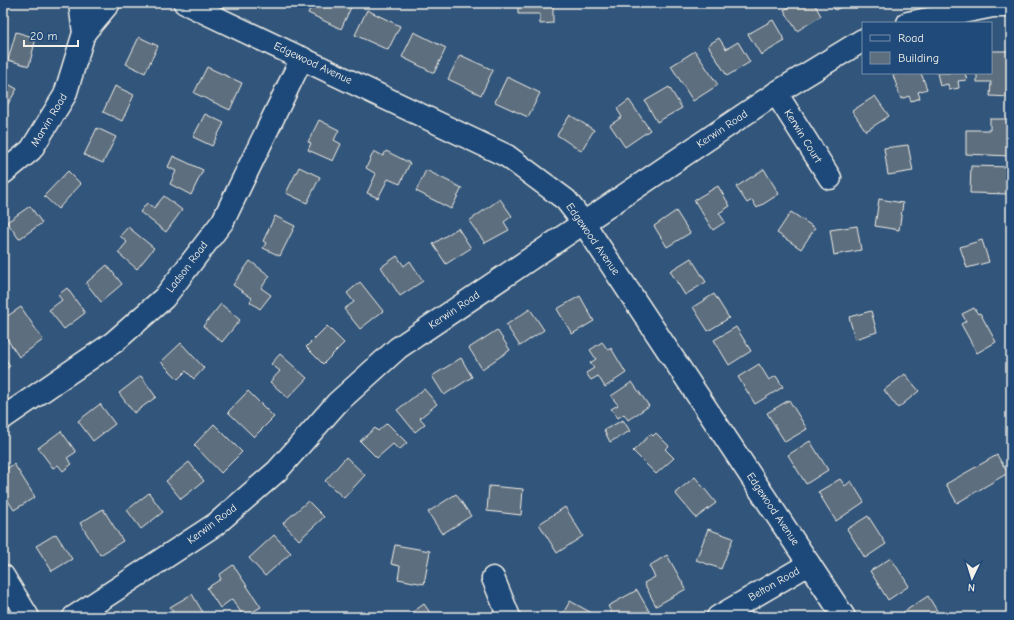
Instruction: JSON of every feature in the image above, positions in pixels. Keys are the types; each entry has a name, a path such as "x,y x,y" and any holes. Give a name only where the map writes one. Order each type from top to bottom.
{"street":[{"name":"Marvin Road","path":"80,3 84,32"},
{"name":"Marvin Road","path":"3,173 31,150 65,95 84,32 109,3"},
{"name":"Edgewood Avenue","path":"185,3 506,156 566,200 583,222 844,617"},
{"path":"913,22 993,6 1011,6"},
{"name":"Kerwin Road","path":"74,617 216,524 277,471 337,403 398,348 776,93 862,41"},
{"name":"Ladson Road","path":"3,418 114,342 164,298 223,221 302,58"},
{"name":"Kerwin Court","path":"776,93 830,178"},
{"name":"Belton Road","path":"718,617 809,564"},
{"path":"3,576 28,617"},
{"path":"493,578 509,617"}],"building":[{"path":"313,3 349,3 352,5 341,29 308,13"},
{"path":"518,3 553,3 553,23 540,24 540,14 518,14"},
{"path":"796,3 814,3 821,16 797,31 784,10"},
{"path":"832,3 849,3 835,10"},
{"path":"367,10 400,26 388,50 355,35"},
{"path":"773,20 785,41 761,55 748,34"},
{"path":"16,32 36,38 29,66 8,60"},
{"path":"414,32 446,48 434,73 402,57"},
{"path":"139,37 158,46 145,73 126,64"},
{"path":"719,38 726,49 738,42 750,62 727,76 708,45"},
{"path":"695,51 718,85 693,101 671,66"},
{"path":"992,51 1011,51 1011,97 990,96 991,82 977,82 977,74 992,74"},
{"path":"460,55 493,70 481,95 448,79"},
{"path":"207,67 242,83 230,110 194,93"},
{"path":"921,74 927,89 918,92 920,98 911,101 909,96 901,99 893,75"},
{"path":"937,74 965,74 967,80 958,81 959,88 949,90 948,84 940,86"},
{"path":"507,77 540,93 528,117 495,102"},
{"path":"3,81 17,89 3,112"},
{"path":"115,86 134,95 122,121 103,112"},
{"path":"669,87 682,108 657,122 645,101"},
{"path":"875,96 889,116 866,131 852,111"},
{"path":"629,100 650,130 625,147 610,125 622,117 617,109"},
{"path":"205,114 224,123 212,146 193,137"},
{"path":"570,115 594,130 581,151 557,135"},
{"path":"990,119 1010,119 1009,156 966,154 966,130 990,130"},
{"path":"319,120 339,130 334,140 341,144 333,161 308,150 311,143 308,142"},
{"path":"97,128 116,137 103,163 84,155"},
{"path":"908,145 913,171 888,175 884,148"},
{"path":"374,151 383,156 386,151 410,163 400,184 388,179 378,198 367,193 376,174 366,168"},
{"path":"173,156 203,170 191,195 170,184 176,171 168,167"},
{"path":"971,166 1011,167 1010,194 970,193"},
{"path":"299,167 320,177 307,203 286,193"},
{"path":"764,169 779,194 757,208 752,200 747,203 736,187"},
{"path":"426,170 462,188 451,209 416,191"},
{"path":"68,171 81,184 58,209 44,196"},
{"path":"718,186 730,206 719,213 725,222 713,230 694,200"},
{"path":"164,196 182,210 166,232 140,212 147,203 154,208"},
{"path":"500,199 512,216 504,222 509,230 485,243 469,221"},
{"path":"879,199 903,203 899,230 875,226"},
{"path":"30,206 42,223 19,239 7,222"},
{"path":"676,211 690,233 667,247 654,226"},
{"path":"791,212 815,228 801,249 777,233"},
{"path":"275,216 295,226 280,256 263,248 266,243 263,241"},
{"path":"857,226 861,250 834,255 830,230"},
{"path":"128,227 154,248 137,269 118,253 127,242 120,236"},
{"path":"458,228 471,248 446,264 433,244"},
{"path":"982,240 989,262 967,268 960,247"},
{"path":"397,256 404,266 410,261 423,281 400,296 381,267"},
{"path":"691,258 706,282 685,295 670,271"},
{"path":"250,261 270,276 261,288 271,295 260,309 250,302 252,298 233,285"},
{"path":"107,265 122,284 101,302 86,283"},
{"path":"360,282 383,311 360,329 344,309 354,302 347,293"},
{"path":"67,288 85,313 64,329 49,310 62,300 58,295"},
{"path":"714,294 729,318 708,331 693,307"},
{"path":"580,296 594,321 572,334 557,309"},
{"path":"221,304 240,320 222,342 203,326"},
{"path":"21,307 43,340 19,357 3,333 3,319"},
{"path":"974,308 978,314 980,313 996,342 977,353 961,324 966,321 962,314"},
{"path":"530,309 544,330 520,346 506,325"},
{"path":"871,311 877,332 855,339 849,317"},
{"path":"327,326 344,343 323,364 306,347"},
{"path":"736,327 751,351 729,365 714,340"},
{"path":"497,330 510,350 482,369 469,348"},
{"path":"602,342 608,350 611,348 626,373 605,387 598,376 591,380 586,373 594,368 590,363 596,359 590,350"},
{"path":"181,343 204,368 194,379 186,371 178,379 161,362"},
{"path":"280,354 307,378 288,398 270,382 280,371 271,364"},
{"path":"3,355 10,366 3,371"},
{"path":"461,358 472,377 444,395 432,376"},
{"path":"759,364 769,380 776,376 783,387 755,404 738,377"},
{"path":"905,374 919,391 898,408 884,390"},
{"path":"141,376 156,397 134,413 119,393"},
{"path":"632,382 649,406 628,420 624,414 618,418 611,409 618,405 611,396"},
{"path":"424,389 437,404 420,418 425,424 415,432 397,410"},
{"path":"248,391 274,417 254,437 228,412"},
{"path":"789,400 807,429 785,442 767,413"},
{"path":"100,404 115,424 93,441 78,421"},
{"path":"623,420 630,431 610,442 604,430"},
{"path":"387,423 407,443 399,450 393,444 377,458 360,441 375,428 378,431"},
{"path":"214,424 242,452 221,473 194,445"},
{"path":"61,431 76,452 67,458 72,464 63,471 58,465 53,468 38,448"},
{"path":"656,433 669,446 665,449 674,458 656,474 633,451 651,434 653,436"},
{"path":"1011,438 1011,450 1006,441"},
{"path":"810,441 828,470 806,484 788,455"},
{"path":"997,455 1008,473 957,503 946,484"},
{"path":"346,457 365,475 344,498 325,481"},
{"path":"189,462 204,481 181,499 166,481"},
{"path":"14,464 35,497 14,510 3,493 3,471"},
{"path":"695,477 716,503 696,518 675,493"},
{"path":"840,479 845,486 851,481 864,502 836,521 818,492"},
{"path":"489,486 523,489 521,515 487,511"},
{"path":"149,493 163,512 141,529 127,510"},
{"path":"456,494 471,516 442,534 428,512"},
{"path":"308,501 324,517 299,540 283,523"},
{"path":"565,507 583,536 557,553 539,524"},
{"path":"103,509 123,541 100,555 80,523"},
{"path":"868,516 886,544 865,558 847,529"},
{"path":"708,529 733,538 721,569 696,560"},
{"path":"56,534 72,559 52,571 36,546"},
{"path":"274,535 291,553 265,576 249,558"},
{"path":"395,545 430,551 424,584 398,579 400,566 391,564"},
{"path":"667,555 686,589 656,606 644,583 655,577 649,566"},
{"path":"891,558 909,586 888,600 870,571"},
{"path":"233,565 261,607 244,617 232,599 220,608 207,588 221,579 219,575"},
{"path":"637,590 650,613 642,617 614,617 608,606"},
{"path":"192,594 205,616 176,617 170,607"},
{"path":"928,596 939,614 935,617 896,617"},
{"path":"570,601 599,617 561,617"},
{"path":"424,604 433,617 406,617"}]}
